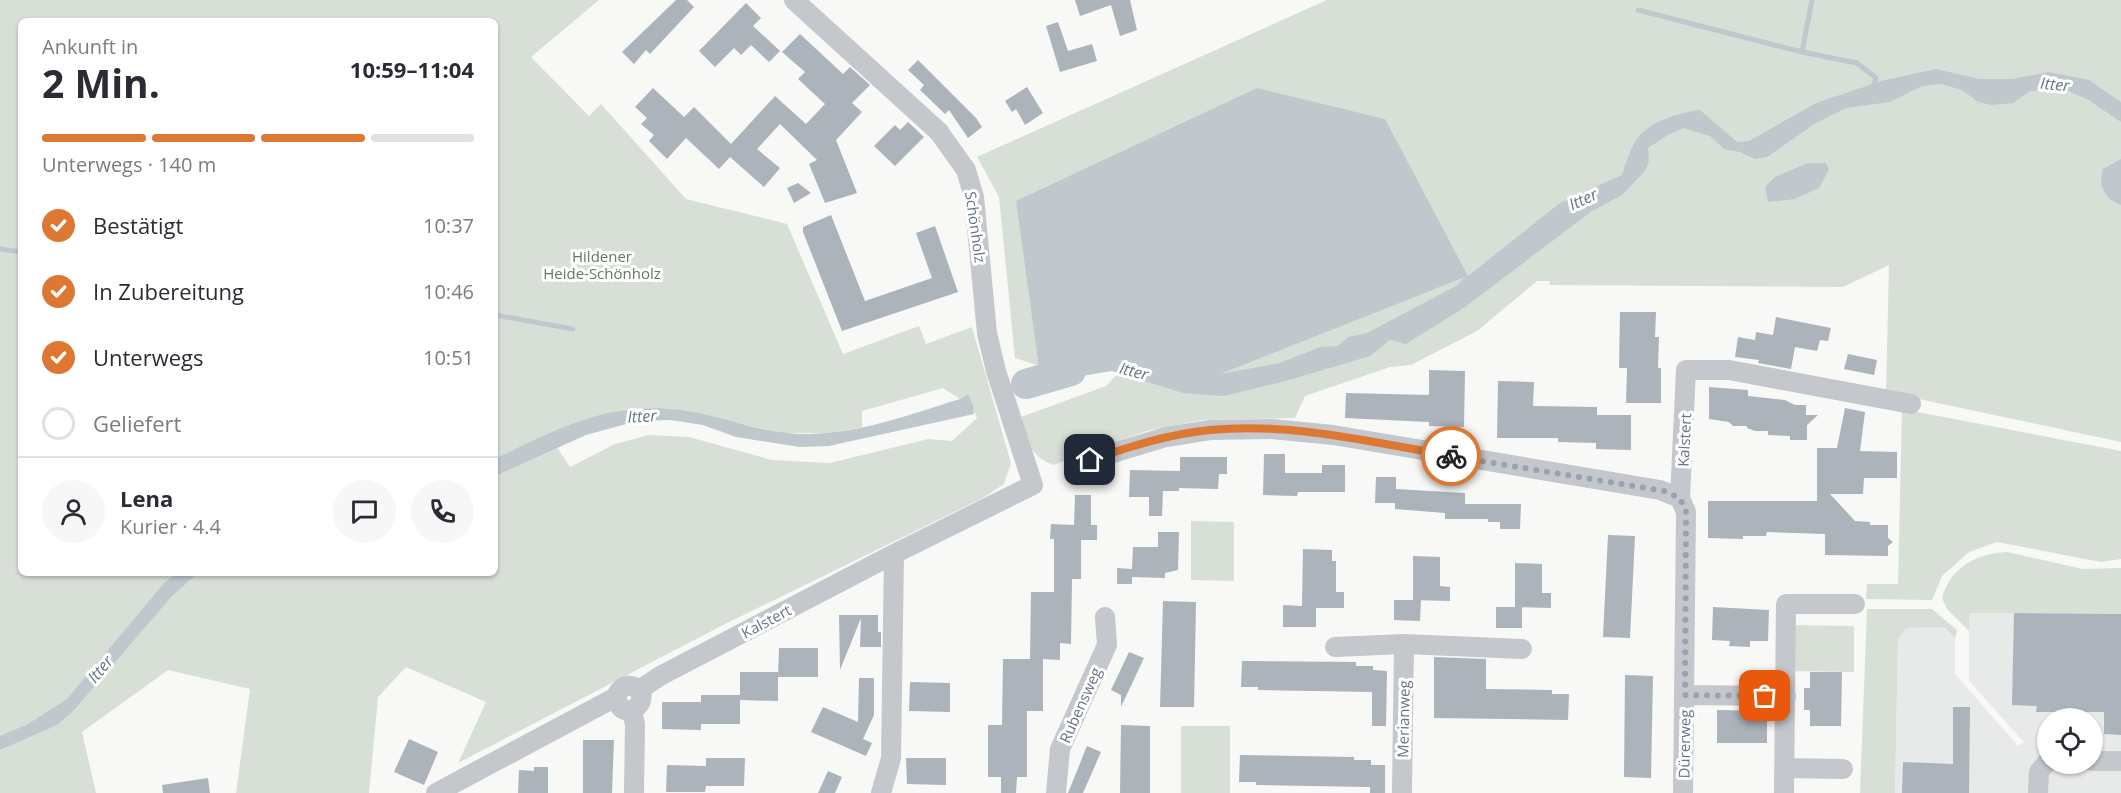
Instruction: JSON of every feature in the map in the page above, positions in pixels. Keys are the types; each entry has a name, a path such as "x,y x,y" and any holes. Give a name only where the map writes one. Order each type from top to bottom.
{"street":[{"name":"Schönholz","path":"794,0 939,132 966,170 974,197 987,333 996,371 1033,485"},
{"name":"Kalstert","path":"1680,498 1686,370 1729,370 1911,404"},
{"path":"1090,460 1166,437 1210,430 1272,429 1333,435 1664,491 1680,498"},
{"name":"Kalstert","path":"436,793 616,697 619,690 625,686 633,686 639,690 660,676 894,554 1033,485"},
{"name":"Dürerweg","path":"1680,498 1686,512 1683,793"},
{"path":"881,793 891,758 894,554"},
{"path":"1785,793 1786,604 1855,604"},
{"name":"Rubensweg","path":"1056,793 1060,749 1107,645 1105,617"},
{"path":"1335,647 1404,644 1522,649"},
{"name":"Merianweg","path":"1402,793 1404,644"},
{"path":"616,697 618,705 624,710 632,710 639,705 642,698 639,690"},
{"name":"Dürerweg","path":"1685,695 1785,696"},
{"path":"632,710 636,725 634,793"},
{"path":"2103,761 2121,761"},
{"path":"1784,768 1843,769"},
{"path":"2038,793 2039,774"}],"shaded area":[{"path":"1969,613 2121,614 2121,793 1895,793 1898,639 1906,628 1945,627 1955,639 1955,674 2018,746 2024,742 1969,681"}],"green space":[{"name":"Hildener Heide-Schönholz","path":"0,0 599,0 531,57 589,116 601,104 686,199 787,224 843,354 919,326 926,344 972,327 1011,463 1004,484 983,498 725,624 458,763 486,702 406,667 378,697 369,793 236,793 250,689 168,670 82,732 96,793 0,793","holes":["943,388 960,399 967,394 977,418 952,441 928,439 830,463 772,460 689,437 649,435 615,444 570,467 548,434 632,408 678,410 783,433 833,433 862,427 862,411"]},
{"path":"1327,0 2121,0 2121,442 1886,392 1889,265 1843,287 1550,285 1550,281 1537,281 1477,331 1411,365 1390,367 1305,396 1295,418 1202,420 1147,431 1053,465 1045,461 1030,446 1021,417 1106,386 1133,358 1040,374 1036,365 1015,358 999,197 977,157"},
{"path":"1902,409 2121,451 2121,559 2101,562 1997,542 1969,552 1942,576 1932,600 1866,599 1867,584 1898,584"},
{"path":"1191,521 1234,522 1234,581 1191,580"},
{"path":"2007,552 2083,569 2121,568 2121,614 1969,613 1969,631 1947,609 1942,598 1946,587 1959,570 1967,564 1985,556"},
{"path":"1867,609 1932,609 1957,630 1955,639 1945,627 1906,628 1898,639 1895,793 1860,793"},
{"path":"1787,625 1854,626 1854,672 1786,671"},
{"path":"1181,726 1230,726 1230,793 1181,793"}],"water":[{"path":"1936,69 1979,79 2013,79 2048,72 2089,80 2121,102 2121,122 2087,99 2063,89 2030,91 2013,103 1992,105 1978,102 1962,90 1941,84 1922,86 1890,102 1846,108 1816,123 1767,157 1755,159 1740,152 1724,149 1710,136 1684,128 1648,148 1649,161 1645,171 1622,195 1592,211 1465,307 1406,344 1390,340 1370,356 1224,396 1183,393 1112,371 1063,379 1041,385 1035,390 1031,377 1040,374 1016,201 1257,88 1385,119 1468,276 1560,203 1622,175 1637,139 1649,127 1657,123 1683,113 1700,110 1737,142 1749,141 1816,103 1885,80","holes":["1465,277 1456,286 1367,333 1348,337 1338,346 1320,347 1280,363 1220,374"]},
{"path":"2121,159 2121,205 2110,199 2101,181 2103,169"},
{"path":"1808,163 1826,163 1829,170 1819,188 1795,199 1768,202 1765,187 1775,177"},
{"path":"968,394 974,414 829,446 800,447 736,437 703,425 670,420 637,421 586,435 498,475 498,458 572,424 622,411 648,408 677,410 771,431 810,434 848,430 886,422 960,399"},
{"path":"173,576 195,576 171,597 75,709 57,725 0,750 0,736 28,724 67,699 164,583"}],"building":[{"path":"676,0 687,0 694,7 650,54 646,50 634,64 622,52"},
{"path":"1075,0 1130,0 1137,30 1120,36 1111,5 1080,16"},
{"path":"746,3 761,18 753,26 780,51 769,62 751,45 741,55 734,48 715,67 699,51"},
{"path":"1058,22 1068,51 1092,44 1097,61 1060,72 1046,26"},
{"path":"800,34 843,74 850,67 870,85 852,103 862,112 836,140 857,193 825,203 809,164 817,160 780,124 757,149 780,168 764,187 730,157 719,169 686,138 667,159 649,141 654,135 641,124 647,118 635,107 653,88 684,117 694,107 731,144 775,96 806,124 825,104 798,79 805,72 782,52"},
{"path":"918,60 976,118 982,127 968,138 949,110 945,114 920,90 924,85 908,70"},
{"path":"1027,87 1043,113 1025,125 1016,109 1012,112 1005,101"},
{"path":"908,122 924,137 895,166 874,146 895,125 900,130"},
{"path":"798,183 811,193 794,203 787,188"},
{"path":"831,215 865,301 932,278 916,233 935,226 958,292 842,331 803,232 803,227"},
{"path":"1620,312 1656,312 1655,337 1659,337 1658,368 1661,368 1661,403 1626,403 1627,368 1619,368"},
{"path":"1776,317 1831,328 1828,341 1820,340 1817,351 1795,347 1791,369 1758,363 1759,360 1735,357 1738,337 1755,340 1756,332 1773,335"},
{"path":"1848,354 1877,360 1874,375 1844,369"},
{"path":"1429,370 1465,371 1464,427 1429,426 1429,422 1345,418 1346,393 1429,395"},
{"path":"1498,381 1534,382 1533,406 1597,407 1597,415 1631,415 1631,450 1596,449 1596,443 1558,442 1558,438 1497,438"},
{"path":"1709,387 1748,390 1748,396 1806,405 1806,415 1818,415 1807,425 1807,440 1790,440 1790,436 1768,435 1768,431 1755,431 1747,426 1733,426 1729,422 1709,419"},
{"path":"1845,408 1865,412 1860,451 1897,452 1897,478 1864,478 1863,494 1830,494 1855,521 1870,522 1870,525 1888,525 1888,538 1893,542 1888,546 1888,556 1825,555 1825,534 1767,532 1766,536 1743,536 1743,539 1708,538 1708,501 1817,501 1817,448 1837,448"},
{"path":"1264,454 1285,454 1285,473 1322,473 1322,465 1345,465 1345,492 1298,492 1297,496 1263,495"},
{"path":"1180,457 1227,457 1227,474 1219,474 1218,489 1179,488 1179,491 1163,491 1162,516 1149,516 1149,497 1129,497 1130,470 1180,471"},
{"path":"1376,477 1396,477 1396,489 1465,493 1465,504 1521,504 1520,529 1500,529 1500,522 1488,522 1488,519 1445,519 1445,513 1395,509 1395,503 1375,503"},
{"path":"1075,495 1091,495 1091,525 1097,525 1097,540 1081,540 1081,579 1072,579 1071,644 1060,643 1060,660 1043,659 1043,711 1027,711 1027,777 1017,777 1016,793 1001,793 1001,777 988,777 988,725 1002,725 1003,659 1030,659 1031,592 1054,592 1054,539 1050,539 1051,524 1074,525"},
{"path":"1158,532 1179,532 1178,570 1165,573 1165,578 1132,577 1132,584 1117,584 1117,568 1132,569 1133,547 1158,547"},
{"path":"1608,535 1635,536 1630,638 1603,637"},
{"path":"1303,549 1332,550 1332,561 1336,561 1336,592 1344,592 1344,608 1316,608 1316,627 1283,627 1283,605 1302,606"},
{"path":"1413,556 1440,557 1440,586 1450,587 1450,601 1413,600"},
{"path":"1515,563 1542,564 1542,593 1551,593 1551,608 1515,607"},
{"path":"1394,600 1421,600 1420,621 1394,620"},
{"path":"1163,601 1196,602 1194,707 1160,707"},
{"path":"1496,607 1522,607 1522,628 1496,628"},
{"path":"1713,607 1769,610 1768,641 1750,641 1750,647 1729,646 1730,641 1712,640"},
{"path":"2014,613 2121,614 2121,735 2104,734 2103,708 2037,708 2036,712 2037,706 2012,705"},
{"path":"839,615 878,615 878,632 881,632 881,647 860,647 861,618 840,670"},
{"path":"779,648 818,648 818,677 778,677"},
{"path":"1129,652 1144,658 1121,707 1121,695 1111,690"},
{"path":"1434,657 1486,659 1486,689 1552,690 1552,694 1569,694 1568,720 1434,718"},
{"path":"1242,661 1356,662 1356,666 1373,666 1373,670 1387,671 1386,726 1372,726 1372,692 1258,690 1258,687 1241,687"},
{"path":"740,672 778,672 778,701 740,700"},
{"path":"1810,672 1842,672 1841,726 1810,726 1810,710 1804,710 1804,688 1810,688"},
{"path":"1625,675 1653,676 1651,778 1624,777"},
{"path":"859,678 874,678 874,715 863,739 872,743 866,756 811,732 823,707 858,722"},
{"path":"910,682 950,683 950,712 909,711"},
{"path":"701,695 740,695 740,724 701,724 701,730 662,729 662,702 701,702"},
{"path":"1953,707 1970,707 1969,793 1902,793 1903,762 1953,764"},
{"path":"1717,710 1767,711 1767,743 1717,743"},
{"path":"1121,725 1150,726 1150,793 1120,793"},
{"path":"409,739 438,752 424,785 394,772"},
{"path":"583,740 614,740 612,793 583,793"},
{"path":"1087,746 1101,752 1083,793 1068,793"},
{"path":"1240,755 1354,757 1354,760 1371,760 1371,765 1385,765 1385,793 1370,793 1370,787 1256,785 1256,782 1239,782"},
{"path":"706,758 745,758 744,786 706,786 705,792 666,792 667,765 706,766"},
{"path":"906,758 946,758 946,785 907,784"},
{"path":"534,767 548,767 548,793 518,793 519,770 534,771"},
{"path":"828,771 842,777 835,793 818,793"},
{"path":"208,778 210,793 163,793 162,785"}],"waterway":[{"path":"1812,0 1802,52 1857,63 1876,78 1873,88"},
{"path":"1638,10 1802,52"},
{"path":"0,249 18,252"},
{"path":"498,316 573,329"},
{"name":"Itter","path":"1026,384 1071,371"}],"way so far":[{"path":"1451,456 1664,491 1680,498 1686,512 1685,695 1765,696"}],"route":[{"path":"1090,460 1166,437 1231,429 1272,429 1333,435 1451,456"}]}
